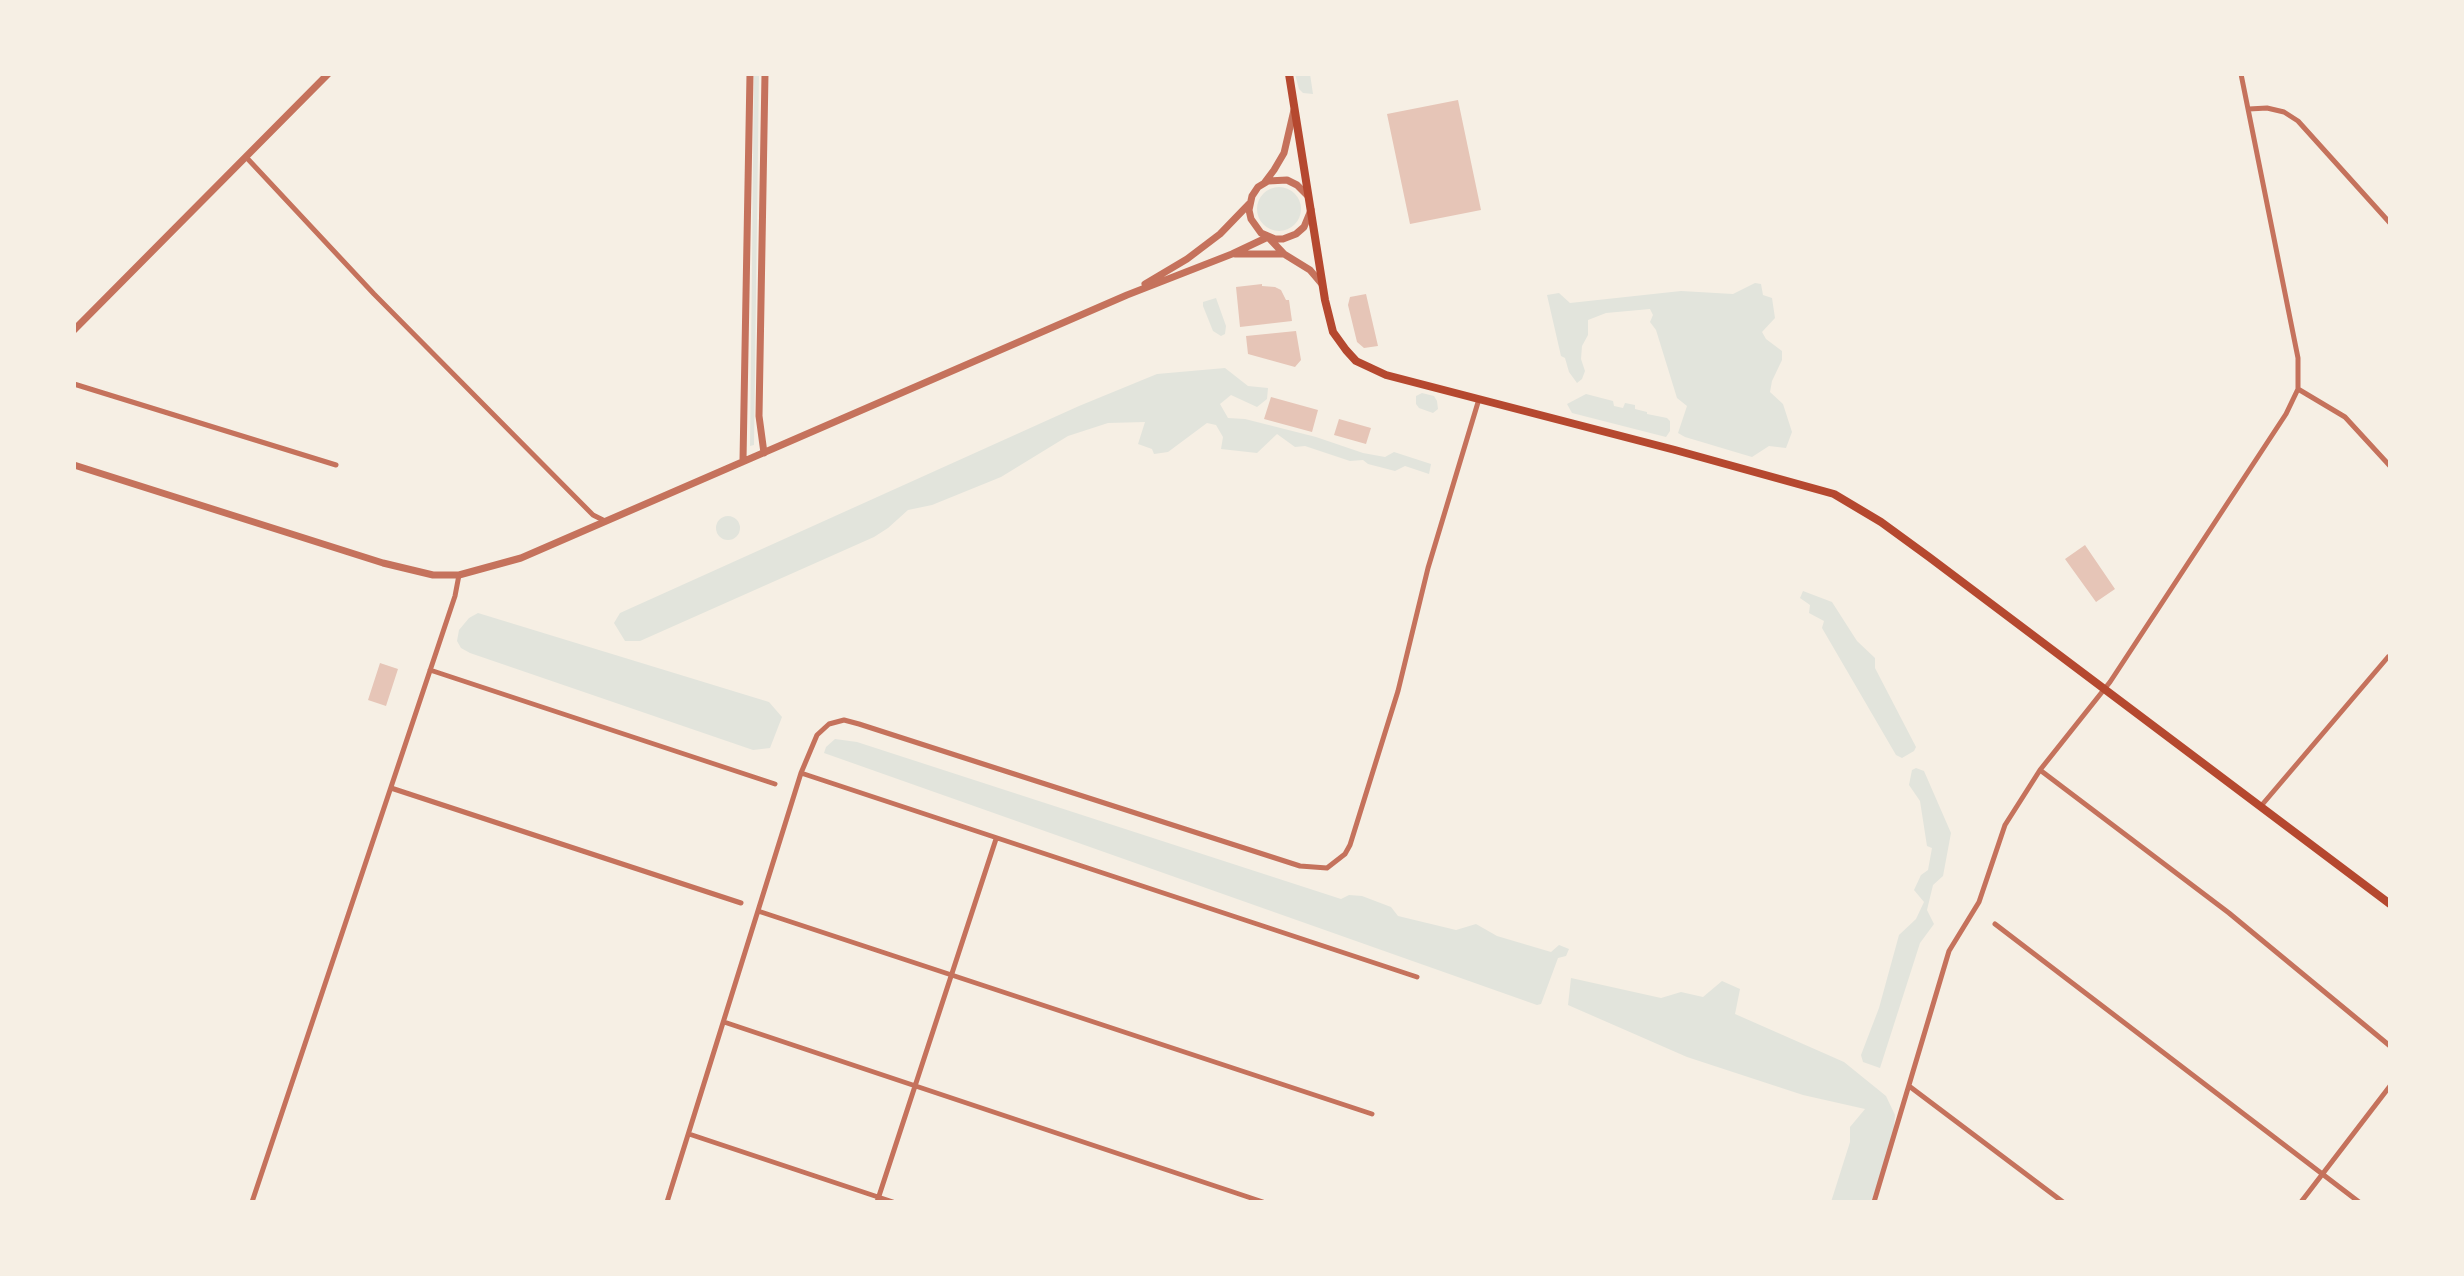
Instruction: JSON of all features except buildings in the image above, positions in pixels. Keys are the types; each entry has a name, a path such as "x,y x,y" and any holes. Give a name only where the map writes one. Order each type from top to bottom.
{"main road":[{"path":"1289,74 1321,283 1333,332 1356,361 1386,375 1834,494 1881,522 1929,557 2390,904"}],"street":[{"path":"74,330 328,74"},
{"path":"743,460 750,74"},
{"path":"764,453 759,385 765,74"},
{"path":"1874,1202 1949,951 1979,902 2005,825 2040,770 2105,689 2286,414 2298,389 2298,358 2241,74"},
{"path":"1127,295 1187,259 1220,234 1250,202 1284,153 1294,108"},
{"path":"2249,109 2267,108 2284,112 2298,121 2390,223"},
{"path":"246,157 374,294 593,515 605,521"},
{"path":"1263,183 1287,180 1297,185 1309,198"},
{"path":"1250,202 1255,227 1284,254"},
{"path":"74,465 383,563 433,575 459,575 521,558 1268,237 1283,239 1296,234 1304,227 1311,210"},
{"path":"1232,254 1284,254 1310,270 1321,283"},
{"path":"74,384 336,465"},
{"path":"2298,389 2345,417 2390,466"},
{"path":"667,1202 801,773 817,735 829,724 844,720 1300,866 1327,868 1336,863 1350,845 1398,691 1428,568 1479,399"},
{"path":"252,1202 455,596 459,575"},
{"path":"2261,806 2388,657"},
{"path":"430,670 775,784"},
{"path":"2040,770 2229,913 2390,1046"},
{"path":"801,773 1417,977"},
{"path":"391,788 741,903"},
{"path":"878,1200 996,839"},
{"path":"758,911 1372,1114"},
{"path":"1995,924 2359,1202"},
{"path":"724,1022 1263,1202"},
{"path":"1909,1086 2063,1202"},
{"path":"2301,1202 2390,1086"},
{"path":"689,1134 878,1200 893,1202"}],"shaded area":[{"path":"754,74 759,74 754,445 750,446"},
{"path":"1295,74 1310,74 1313,94 1303,93 1299,89"},
{"path":"1279,187 1295,193 1301,209 1295,225 1279,231 1263,225 1257,209 1263,193"},
{"path":"1755,283 1761,284 1763,295 1772,298 1775,318 1762,332 1782,351 1782,360 1770,392 1783,404 1792,432 1786,448 1769,446 1752,457 1678,433 1687,406 1677,398 1656,330 1650,322 1653,315 1650,309 1606,313 1588,320 1588,335 1582,346 1581,359 1585,371 1577,383 1569,372 1565,358 1561,356 1547,295 1559,293 1570,303 1681,291 1733,294"},
{"path":"1216,298 1226,326 1225,334 1221,336 1213,331 1203,306 1203,302"},
{"path":"1225,368 1248,386 1268,388 1267,399 1257,407 1231,395 1220,404 1228,418 1245,419 1316,437 1363,453 1385,457 1394,452 1431,464 1429,474 1405,466 1395,471 1363,460 1350,461 1305,446 1295,447 1277,434 1257,453 1221,449 1223,437 1216,425 1207,423 1168,452 1154,454 1152,449 1138,444 1145,422 1108,423 1068,436 1001,477 932,505 908,510 874,537 640,641 625,641 614,623 620,613 1079,406 1157,374"},
{"path":"1422,393 1434,396 1437,401 1438,409 1433,413 1416,404 1416,396"},
{"path":"1586,394 1613,401 1614,406 1623,408 1625,403 1635,405 1635,409 1647,414 1667,418 1670,431 1666,437 1572,413 1567,404"},
{"path":"728,516 737,519 740,528 737,537 728,540 719,537 716,528 719,519"},
{"path":"1803,591 1832,602 1857,641 1875,658 1875,668 1916,747 1914,751 1902,758 1896,755 1822,628 1824,621 1809,613 1810,605 1800,598"},
{"path":"478,613 769,702 782,717 770,748 753,750 470,653 461,648 457,641 459,630"},
{"path":"835,739 857,742 1341,899 1349,895 1362,896 1391,907 1398,916 1456,930 1476,924 1497,936 1551,952 1559,945 1569,949 1566,956 1558,958 1541,1004 1537,1005 824,753"},
{"path":"1912,770 1924,771 1951,833 1943,876 1933,885 1927,910 1934,924 1920,943 1880,1068 1863,1062 1861,1055 1879,1008 1899,935 1916,919 1924,902 1914,890 1921,875 1928,870 1932,848 1927,846 1920,801 1909,785"},
{"path":"1571,978 1661,998 1681,992 1703,997 1722,981 1740,989 1735,1014 1844,1062 1886,1096 1895,1115 1893,1139 1871,1202 1831,1202 1850,1142 1850,1127 1865,1109 1803,1095 1687,1057 1568,1005"}]}
